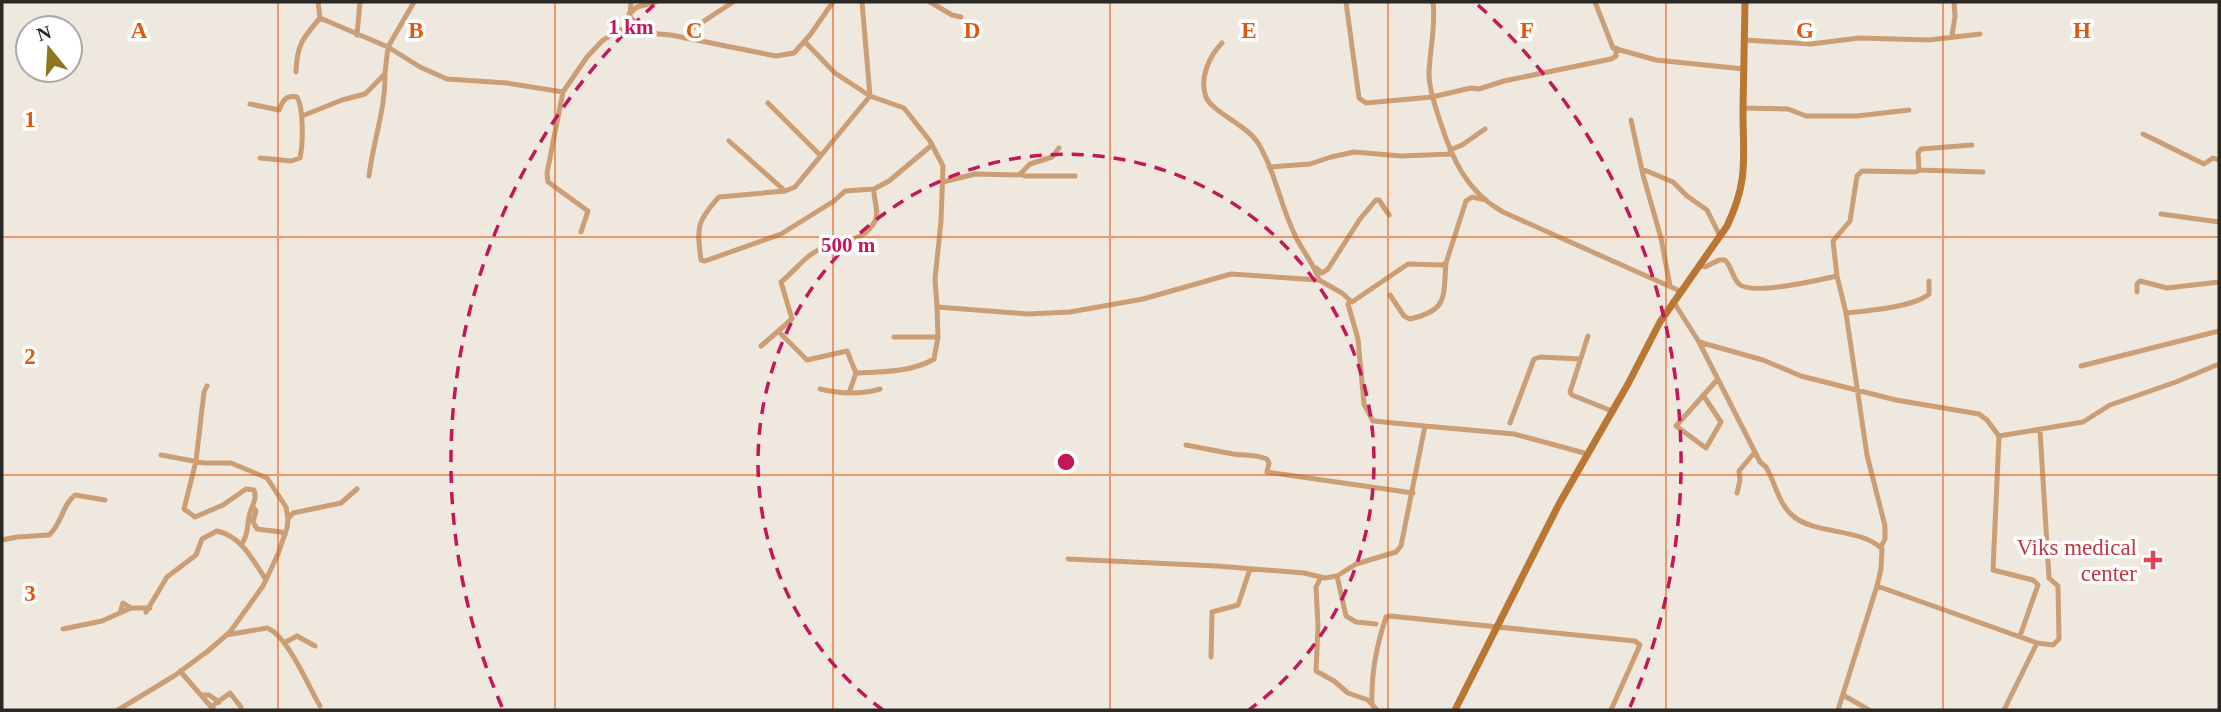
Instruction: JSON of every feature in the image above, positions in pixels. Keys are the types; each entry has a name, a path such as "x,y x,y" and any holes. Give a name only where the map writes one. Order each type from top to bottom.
{"street":[{"path":"317,2 320,18"},
{"path":"357,35 360,2"},
{"path":"369,176 383,102 388,47 414,2"},
{"path":"629,14 631,2"},
{"path":"629,14 637,7 656,2"},
{"path":"685,38 692,29 733,2"},
{"path":"581,232 588,211 548,183 547,178 563,92 587,57 602,41 625,28 776,56 794,53 833,2"},
{"path":"862,2 870,96 795,187 785,191 719,197 708,209 697,229 701,260 705,261 781,234 834,201 845,191 874,188 889,181 932,145"},
{"path":"930,2 952,15 961,17"},
{"path":"1346,2 1355,79 1360,100 1369,103 1432,97 1471,88 1482,89 1504,81 1611,60 1616,55 1616,48"},
{"path":"1433,2 1435,25 1429,75 1432,97 1460,172 1482,199 1503,212 1680,291"},
{"path":"1595,2 1603,17 1611,45 1616,48 1656,60 1744,69"},
{"path":"1455,710 1559,504 1673,301 1720,236 1734,210 1743,181 1745,2"},
{"path":"1952,36 1954,2"},
{"path":"629,14 646,33"},
{"path":"320,18 388,47 447,79 507,83 563,92"},
{"path":"296,72 296,54 302,38 320,18"},
{"path":"1744,40 1811,44 1859,38 1922,40 1980,34"},
{"path":"805,42 835,73 870,96 904,108 932,145 943,166 934,279 938,337 934,359 928,363 880,372 856,373"},
{"path":"1222,43 1213,51 1206,69 1206,98 1258,142 1294,236 1316,268 1322,273 1328,270 1360,219 1376,200 1379,200 1389,215"},
{"path":"302,116 365,94 385,73"},
{"path":"250,104 279,110 284,99 297,97 302,116 300,158 291,161 260,158"},
{"path":"768,103 820,155"},
{"path":"1743,108 1788,109 1806,116 1909,110"},
{"path":"1631,120 1661,238 1670,286"},
{"path":"1269,167 1310,164 1354,152 1401,156 1451,152 1485,129"},
{"path":"2143,134 2204,164 2213,158 2219,160"},
{"path":"729,141 785,191"},
{"path":"1919,170 1921,149 1972,145"},
{"path":"943,182 975,174 1018,175 1030,164 1052,157 1059,148"},
{"path":"1642,169 1673,182 1707,210 1720,236"},
{"path":"1838,710 1877,586 1885,526 1867,454 1833,241 1850,221 1858,173 1862,171 1983,172"},
{"path":"1023,172 1025,177 1075,176"},
{"path":"761,346 792,319 780,282 797,270 805,257 821,248 863,237 877,216 874,188"},
{"path":"1390,295 1404,316 1410,319 1434,311 1441,305 1446,263 1466,201 1472,197 1486,200"},
{"path":"2161,214 2219,222"},
{"path":"1699,265 1708,267 1719,260 1725,260 1738,283 1749,288 1772,287 1837,276"},
{"path":"1350,301 1361,297 1408,264 1446,263"},
{"path":"1316,268 1320,280"},
{"path":"937,307 1046,314 1143,299 1231,274 1320,280 1350,301"},
{"path":"1846,313 1907,304 1925,298 1929,293 1929,281"},
{"path":"2137,292 2137,284 2140,281 2167,288 2219,282"},
{"path":"1350,301 1348,304 1358,339 1364,404 1373,421 1514,434 1588,454"},
{"path":"1673,301 1699,342 1787,509 1794,517 1868,540 1881,547"},
{"path":"2081,366 2219,331"},
{"path":"779,332 807,360 847,351 856,373 849,393"},
{"path":"1588,336 1570,388 1572,395 1612,411"},
{"path":"894,337 938,337"},
{"path":"1699,342 1763,360 1801,376 1896,400 1979,414 1999,436 2083,422 2110,405 2219,364"},
{"path":"1510,423 1534,359 1540,356 1580,359"},
{"path":"1703,395 1721,422 1706,448 1676,427 1703,395 1717,380"},
{"path":"207,386 196,461 184,509 195,517 252,488 256,496 249,513 247,537 242,545"},
{"path":"820,388 849,393 866,393 880,389"},
{"path":"1068,559 1337,576 1356,564 1399,551 1425,426"},
{"path":"1877,586 2037,643 2053,645 2059,639 2058,586 2049,578 2040,430"},
{"path":"1999,436 1993,570 2033,580 2038,585 2020,636"},
{"path":"1186,445 1235,455 1252,454 1267,459 1267,472 1413,493"},
{"path":"1737,493 1739,471 1755,452"},
{"path":"118,710 180,671 226,635 243,616 267,580 285,535 288,519 285,507 267,478 232,463 196,461 162,455"},
{"path":"288,519 293,513 341,503 357,489"},
{"path":"2,540 49,535 75,495 106,500"},
{"path":"253,507 256,511 253,522 257,529 285,535"},
{"path":"63,629 102,621 131,608 148,610 167,577 196,555 202,539 217,531 230,534 242,545 267,580"},
{"path":"1210,657 1212,612 1238,605 1250,569"},
{"path":"1337,576 1346,616 1356,622 1376,624"},
{"path":"1321,577 1316,587 1316,671 1348,693 1372,703 1377,710"},
{"path":"120,613 125,600 131,608"},
{"path":"1372,703 1372,682 1387,616 1638,642 1640,645 1611,710"},
{"path":"226,635 272,629 284,643 320,706"},
{"path":"284,643 296,636 315,646"},
{"path":"2004,710 2037,643"},
{"path":"180,671 213,709 230,693 241,707"},
{"path":"201,695 209,695 219,702"},
{"path":"1843,695 1869,710"}],"place":[{"name":"Viks medical center","path":"2153,560"}]}
